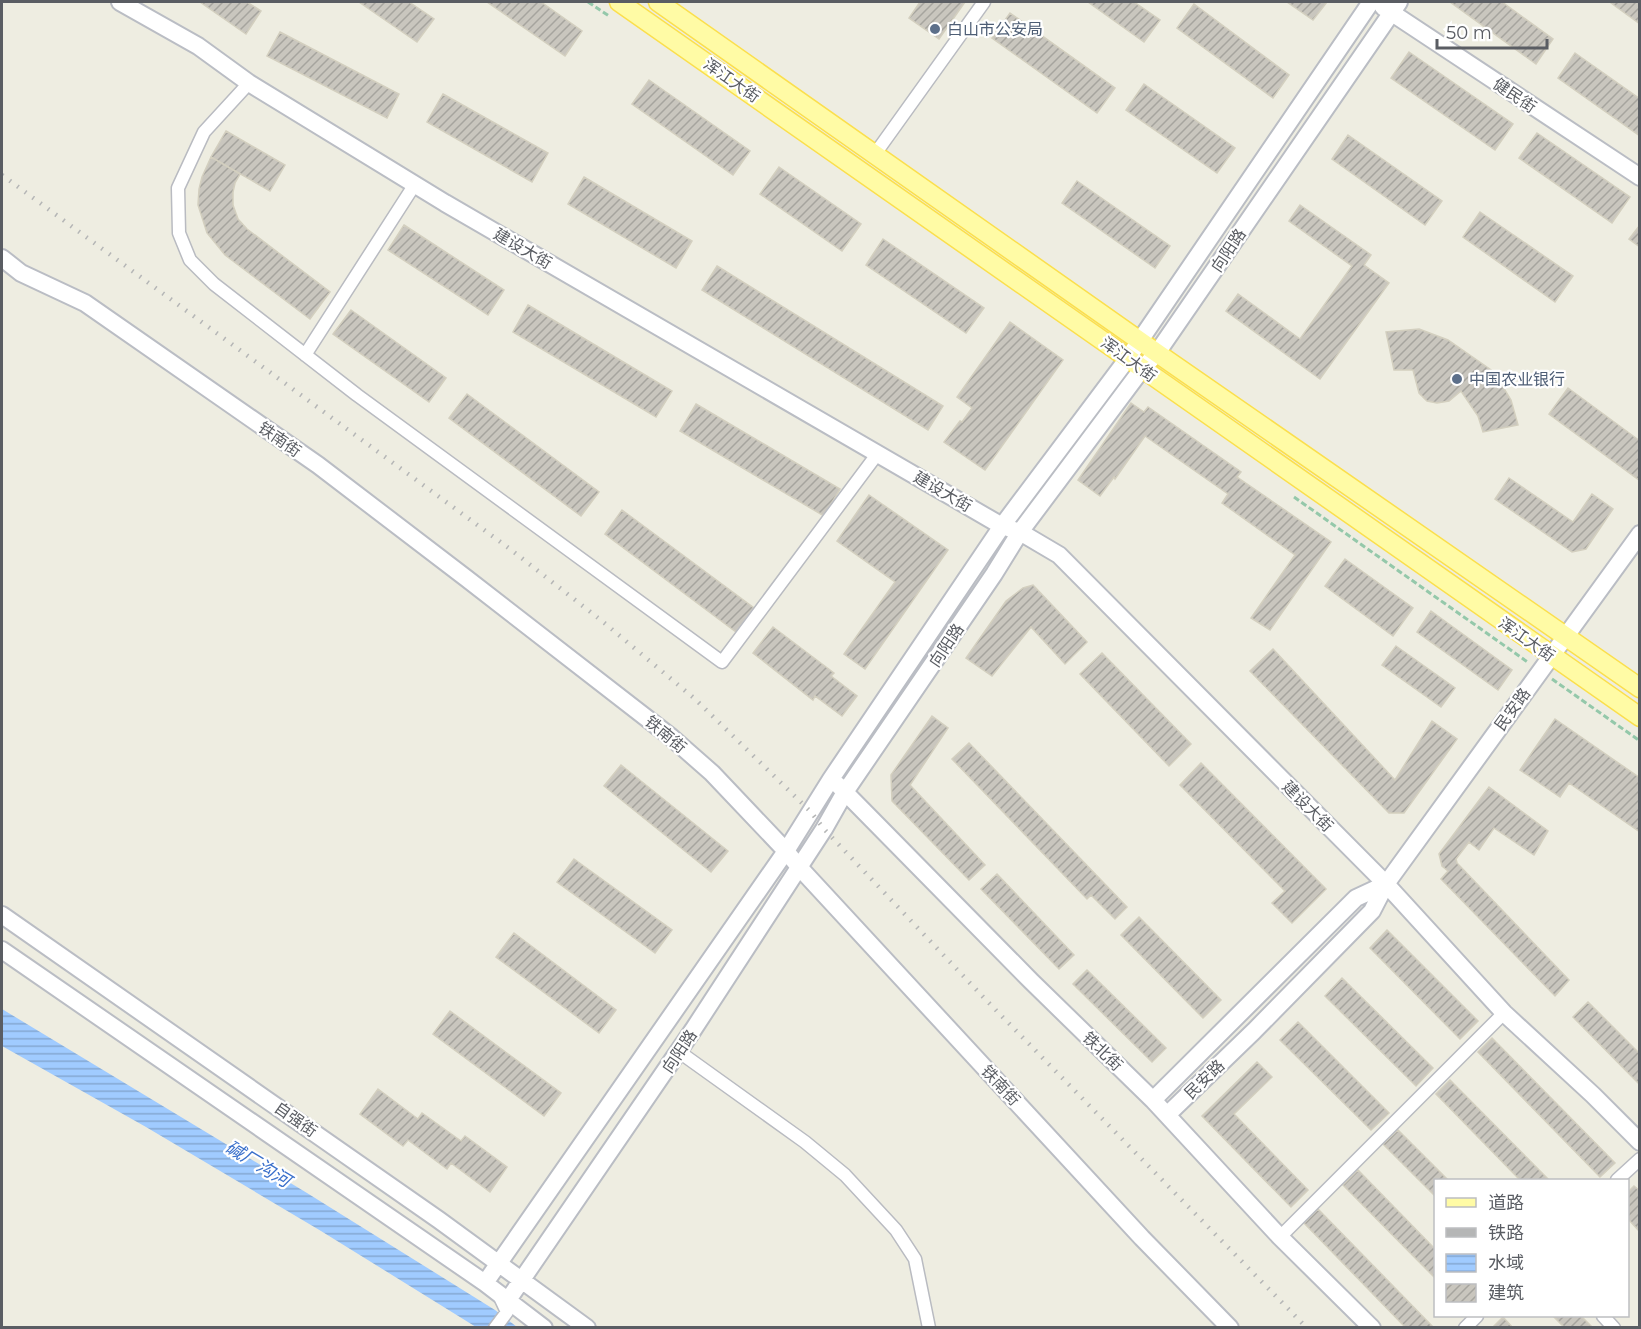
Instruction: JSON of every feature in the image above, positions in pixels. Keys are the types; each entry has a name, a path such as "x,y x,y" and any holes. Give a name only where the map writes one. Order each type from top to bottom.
{"main road":[{"name":"浑江大街","path":"619,2 1640,717"},
{"name":"浑江大街","path":"658,2 1157,353 1640,688"},
{"name":"向阳路","path":"499,1297 523,1279 678,1051 799,867 845,792 1135,363 1140,340 1373,2"},
{"name":"健民街","path":"1373,2 1395,7 1640,177"},
{"name":"建设大街","path":"128,4 198,46 249,83 415,184 1002,526 1020,532 1059,555 1386,884 1504,1013 1640,1142"},
{"name":"向阳路","path":"499,1297 498,1264 786,851 831,779 1002,526 1135,363 1157,353 1395,7"},
{"name":"铁南街","path":"2,258 21,273 85,303 318,465 671,737 712,773 786,851 1142,1238 1230,1328"},
{"name":"民安路","path":"1167,1115 1254,1031 1372,911 1386,884 1640,534"},
{"name":"铁北街","path":"831,779 1031,981 1153,1100 1280,1237 1372,1328"},
{"name":"民安路","path":"1153,1100 1356,898 1386,884"},
{"name":"自强街","path":"2,915 498,1264 523,1279 587,1328"},
{"name":"自强街","path":"2,950 544,1328"}],"street":[{"path":"875,154 984,2"},
{"path":"249,83 204,132 178,188 178,233 190,260 214,284 305,355 722,662 878,453"},
{"path":"305,355 415,184"},
{"path":"1280,1237 1504,1013"},
{"path":"678,1051 805,1142 845,1175 896,1230 915,1259 929,1328"},
{"path":"1618,1179 1640,1159"},
{"path":"495,1328 499,1297"},
{"path":"1465,1328 1477,1317"}],"water":[{"name":"碱厂沟河","path":"2,1009 307,1193 495,1310 517,1327 476,1327 146,1127 2,1046"}],"building":[{"path":"200,2 247,2 261,11 246,34"},
{"path":"359,2 409,2 434,19 417,42"},
{"path":"487,2 541,2 582,31 565,56"},
{"name":"白山市公安局","path":"920,2 965,2 939,39 909,18"},
{"path":"1088,2 1134,2 1160,20 1144,42"},
{"path":"1287,2 1327,2 1313,20"},
{"path":"1450,2 1502,2 1553,39 1536,64"},
{"path":"1640,2 1640,24 1611,3"},
{"path":"1194,4 1289,75 1273,98 1177,28"},
{"path":"1010,13 1115,88 1097,113 992,38"},
{"path":"280,32 399,94 387,118 267,56"},
{"path":"1409,52 1513,124 1495,150 1391,78"},
{"path":"1575,53 1640,99 1640,136 1558,78"},
{"path":"649,80 750,151 733,175 632,104"},
{"path":"1144,84 1235,148 1217,173 1126,110"},
{"path":"443,94 548,153 532,182 427,122"},
{"path":"226,131 285,165 270,191 211,157"},
{"path":"1537,133 1630,197 1612,223 1519,158"},
{"path":"1348,135 1442,201 1425,225 1332,159"},
{"path":"211,157 240,174 233,192 233,205 238,219 247,229 330,292 310,319 225,255 207,233 198,205 202,177"},
{"path":"779,167 861,224 842,251 760,194"},
{"path":"584,177 692,241 676,268 568,204"},
{"path":"1077,181 1170,246 1155,268 1062,203"},
{"path":"1300,205 1371,255 1364,265 1389,283 1320,379 1226,311 1238,294 1300,339 1352,266 1289,221"},
{"path":"1480,212 1573,276 1555,302 1463,237"},
{"path":"404,225 504,290 488,315 388,250"},
{"path":"1640,225 1640,247 1629,239"},
{"path":"883,239 984,308 966,333 866,265"},
{"path":"717,266 943,406 928,430 702,290"},
{"path":"528,305 672,391 656,417 513,332"},
{"path":"351,310 446,378 429,402 333,334"},
{"path":"1010,322 1063,360 985,470 944,442 972,408 957,397"},
{"name":"中国农业银行","path":"1419,329 1448,340 1494,372 1511,400 1518,425 1483,432 1478,416 1461,391 1449,401 1437,403 1427,401 1419,393 1413,370 1394,370 1386,332"},
{"path":"1568,388 1640,441 1639,480 1549,414"},
{"path":"467,394 599,492 581,516 449,418"},
{"path":"1131,403 1144,412 1148,407 1241,472 1237,477 1331,542 1270,630 1251,618 1295,555 1222,503 1228,494 1145,436 1115,479 1114,477 1100,496 1078,480"},
{"path":"696,404 840,489 824,516 680,431"},
{"path":"1509,478 1573,522 1592,494 1613,509 1586,549 1572,552 1495,499"},
{"path":"869,495 948,550 865,669 844,654 895,582 837,541"},
{"path":"622,510 754,608 736,632 605,534"},
{"path":"1345,559 1413,608 1393,636 1325,586"},
{"path":"1033,585 1087,642 1065,664 1031,627 992,676 966,658 1006,601 1023,588"},
{"path":"1431,611 1512,670 1498,690 1417,632"},
{"path":"773,627 834,673 831,676 857,696 842,716 815,696 813,700 753,653"},
{"path":"1396,646 1455,688 1441,707 1382,665"},
{"path":"1273,649 1395,780 1432,721 1457,739 1404,813 1389,813 1250,671"},
{"path":"1102,653 1191,744 1169,766 1080,674"},
{"path":"932,716 948,728 910,785 985,865 969,880 892,801 891,775"},
{"path":"1555,719 1640,778 1640,832 1569,783 1560,797 1520,770"},
{"path":"969,743 1127,907 1115,919 1091,895 1087,899 952,759"},
{"path":"1201,763 1326,889 1292,923 1272,903 1285,891 1180,785"},
{"path":"621,765 728,851 711,872 604,786"},
{"path":"1489,787 1548,831 1534,855 1494,828 1479,850 1469,842 1456,859 1457,863 1569,980 1555,996 1441,879 1448,871 1442,866 1439,854"},
{"path":"574,859 672,930 655,953 557,882"},
{"path":"997,874 1074,955 1059,969 981,889"},
{"path":"1139,917 1221,1000 1203,1018 1121,935"},
{"path":"1387,930 1478,1021 1460,1039 1370,948"},
{"path":"514,933 616,1010 599,1033 496,957"},
{"path":"1087,970 1166,1048 1152,1062 1073,984"},
{"path":"1342,978 1433,1068 1416,1086 1325,996"},
{"path":"1588,1002 1640,1054 1640,1085 1573,1017"},
{"path":"450,1011 561,1093 544,1116 433,1034"},
{"path":"1298,1022 1389,1113 1371,1130 1280,1040"},
{"path":"1492,1038 1615,1163 1600,1177 1478,1052"},
{"path":"1257,1062 1272,1077 1234,1114 1308,1190 1291,1207 1202,1116"},
{"path":"1450,1080 1548,1179 1519,1179 1436,1094"},
{"path":"378,1089 418,1119 422,1113 461,1141 465,1136 507,1167 490,1192 451,1163 447,1169 408,1140 403,1146 360,1114"},
{"path":"1398,1130 1447,1179 1434,1179 1434,1195 1383,1144"},
{"path":"1358,1170 1434,1248 1434,1277 1343,1185"},
{"path":"1634,1186 1640,1191 1640,1232 1629,1220 1629,1191"},
{"path":"1318,1209 1434,1328 1406,1328 1304,1223"},
{"path":"1503,1317 1513,1328 1492,1328"},
{"path":"1554,1317 1582,1317 1593,1328 1565,1328"}],"railway":[{"path":"2,175 510,549 602,621 695,699 811,812 824,829 986,1000 1307,1328"}],"place":[{"name":"白山市公安局","path":"935,29"},
{"name":"中国农业银行","path":"1457,379"}]}
